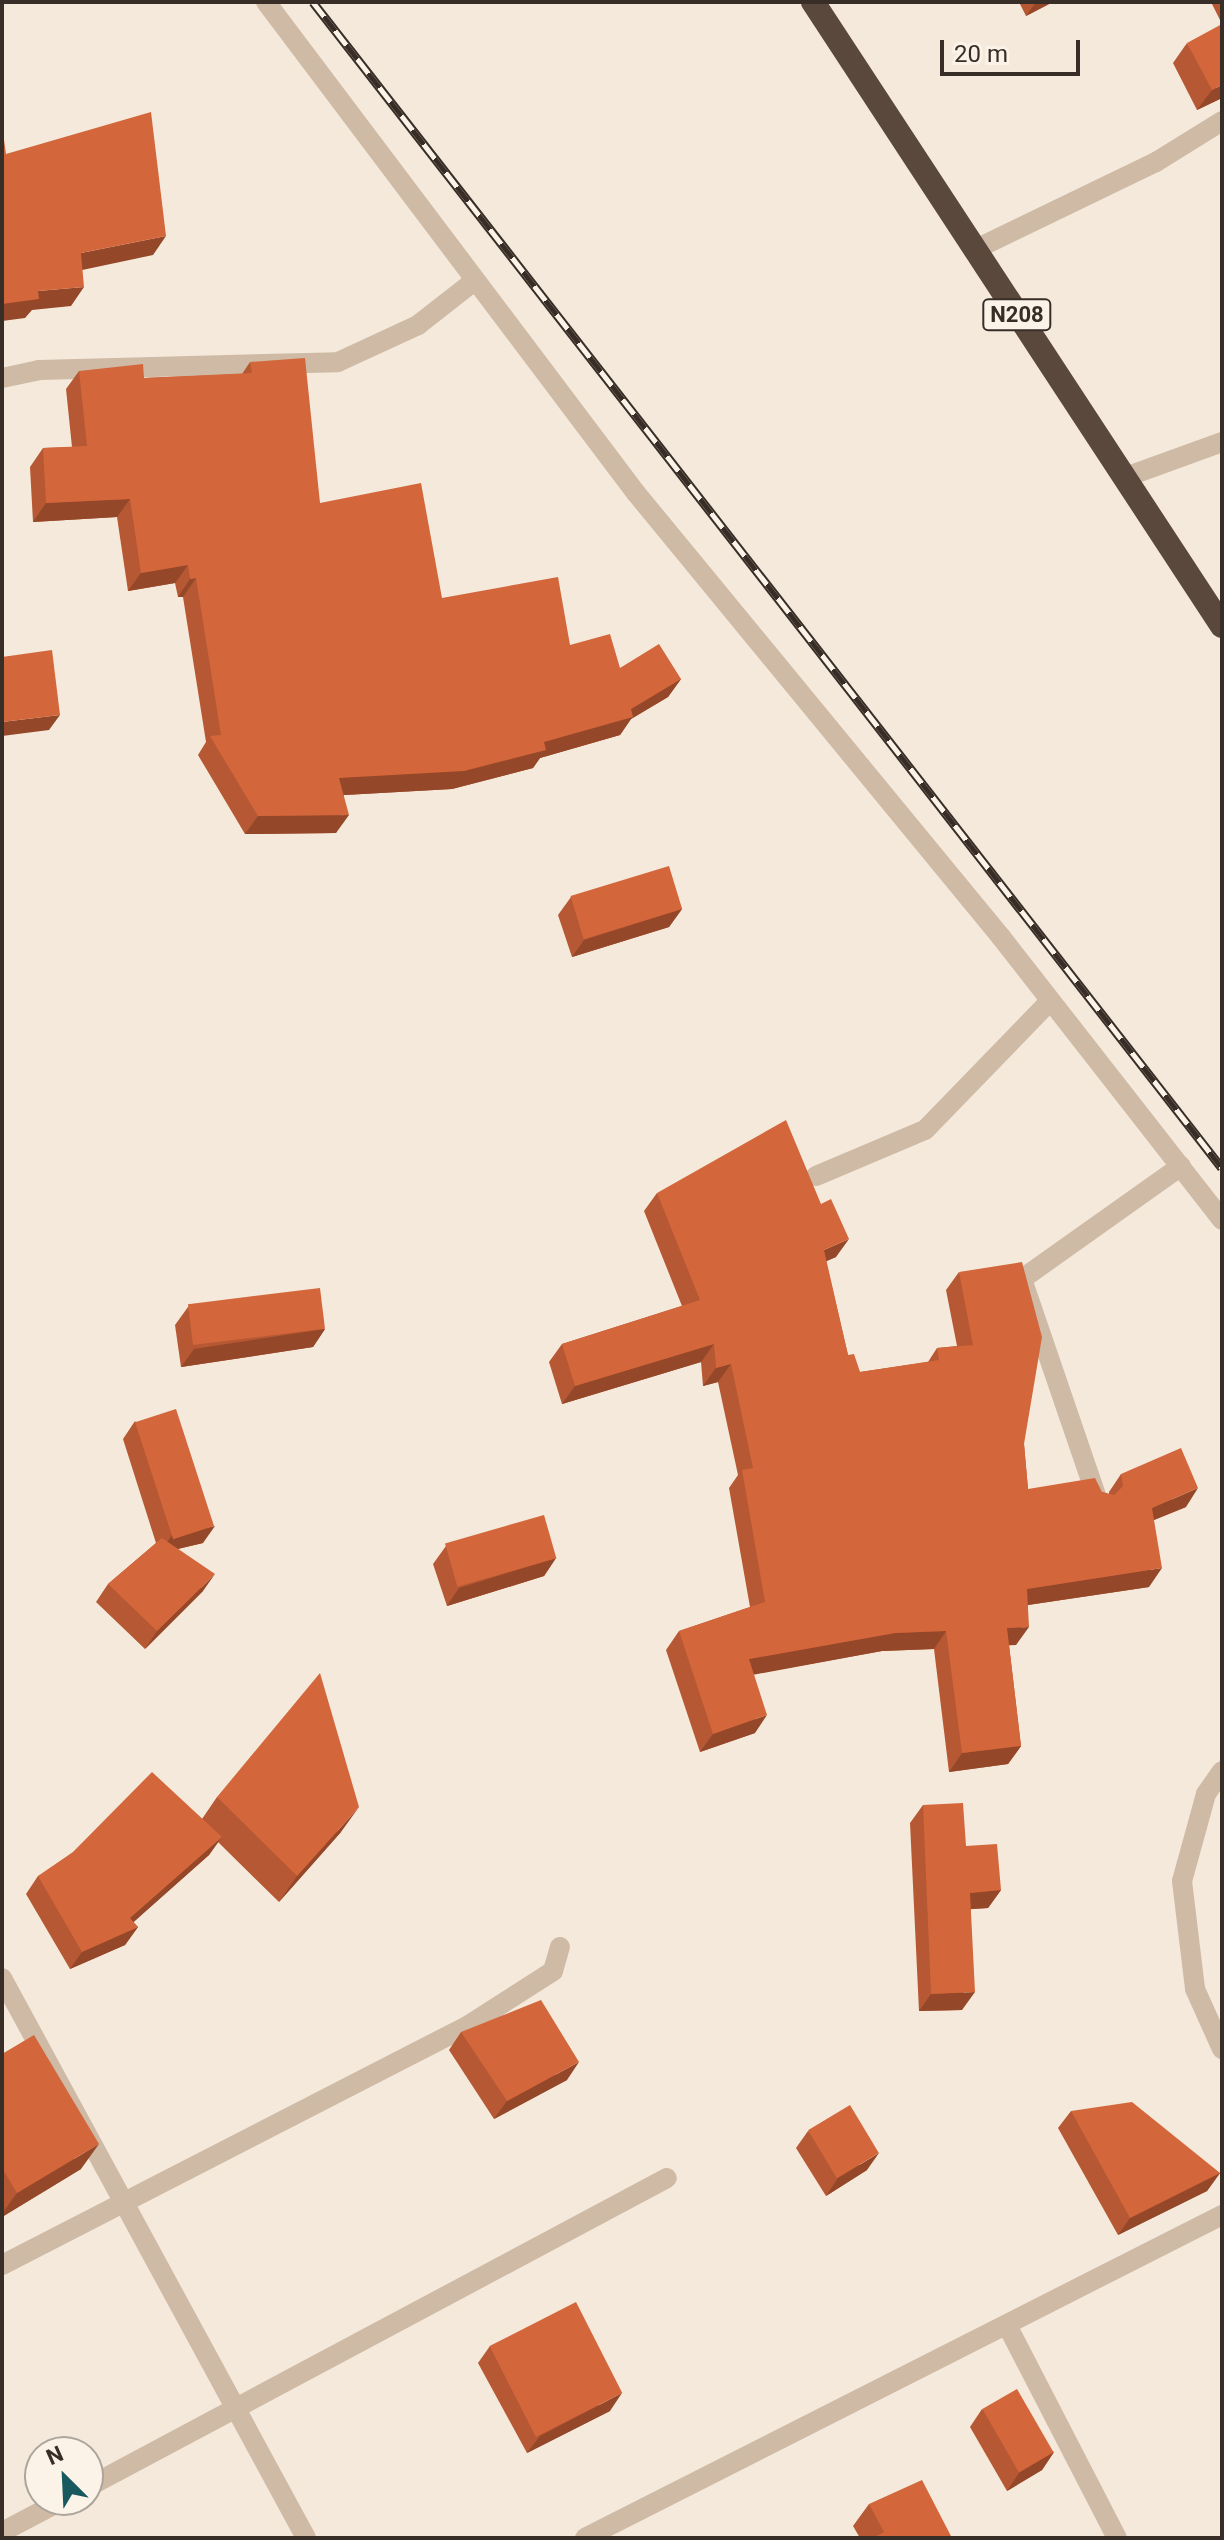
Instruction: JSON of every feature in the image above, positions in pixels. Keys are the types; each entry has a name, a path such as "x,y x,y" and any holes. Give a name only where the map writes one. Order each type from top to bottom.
{"highway":[{"name":"N208","path":"813,2 1222,626"}],"street":[{"path":"266,2 473,282 636,493 1050,1001 1222,1220"},
{"path":"974,250 1156,162 1222,121"},
{"path":"2,378 39,370 338,362 418,325 473,282"},
{"path":"1123,478 1222,442"},
{"path":"816,1176 925,1130 1050,1001"},
{"path":"1098,1501 1022,1279 1181,1166"},
{"path":"1222,1771 1206,1794 1182,1881 1195,1989 1222,2049"},
{"path":"2,2265 125,2199 469,2025 553,1971 560,1947"},
{"path":"2,1978 125,2199 234,2410 306,2538"},
{"path":"104,2479 667,2178"},
{"path":"585,2538 1008,2327 1222,2215"},
{"path":"1008,2327 1117,2538"},
{"path":"2,2532 32,2516"}],"building":[{"path":"1222,24 1222,85 1212,90 1187,43"},
{"path":"151,112 166,236 81,253 84,287 38,291 39,299 2,304 2,125 6,154"},
{"path":"305,358 320,503 421,483 442,598 558,577 570,645 610,634 620,668 659,644 681,679 631,709 633,717 544,742 546,750 464,771 339,778 349,815 258,816 210,736 221,735 196,578 190,579 188,565 141,573 130,499 46,503 43,448 87,446 79,371 143,364 144,378 252,373 250,362"},
{"path":"52,650 60,715 2,722 2,657"},
{"path":"669,866 682,909 584,939 571,896"},
{"path":"786,1120 821,1204 831,1199 849,1239 824,1250 848,1355 854,1354 860,1372 939,1360 937,1348 973,1345 959,1272 1022,1262 1042,1337 1024,1444 1028,1489 1095,1478 1102,1492 1114,1495 1123,1486 1121,1474 1181,1448 1198,1488 1152,1508 1162,1568 1027,1589 1029,1627 1007,1628 1021,1746 962,1753 946,1631 895,1633 749,1659 767,1715 713,1734 679,1631 765,1602 742,1470 753,1468 731,1364 716,1368 714,1344 575,1386 562,1344 700,1300 657,1193"},
{"path":"320,1288 325,1329 193,1345 188,1304"},
{"path":"176,1409 214,1526 173,1539 135,1422"},
{"path":"544,1515 556,1558 457,1587 445,1543"},
{"path":"162,1538 215,1574 157,1631 108,1584"},
{"path":"320,1673 359,1807 297,1876 217,1797"},
{"path":"152,1772 222,1837 130,1918 138,1927 82,1952 38,1876 73,1852"},
{"path":"963,1803 966,1846 997,1844 1001,1890 970,1893 975,1992 931,1994 923,1805"},
{"path":"541,2000 579,2062 507,2101 461,2032"},
{"path":"34,2035 99,2144 17,2193 2,2168 2,2054"},
{"path":"1132,2102 1220,2173 1130,2218 1071,2111"},
{"path":"850,2105 879,2153 837,2178 808,2130"},
{"path":"576,2302 622,2393 536,2437 490,2346"},
{"path":"1017,2389 1054,2452 1019,2472 982,2409"},
{"path":"922,2480 952,2538 873,2538 884,2532 869,2504"}],"railway":[{"path":"313,2 1222,1168"}]}
